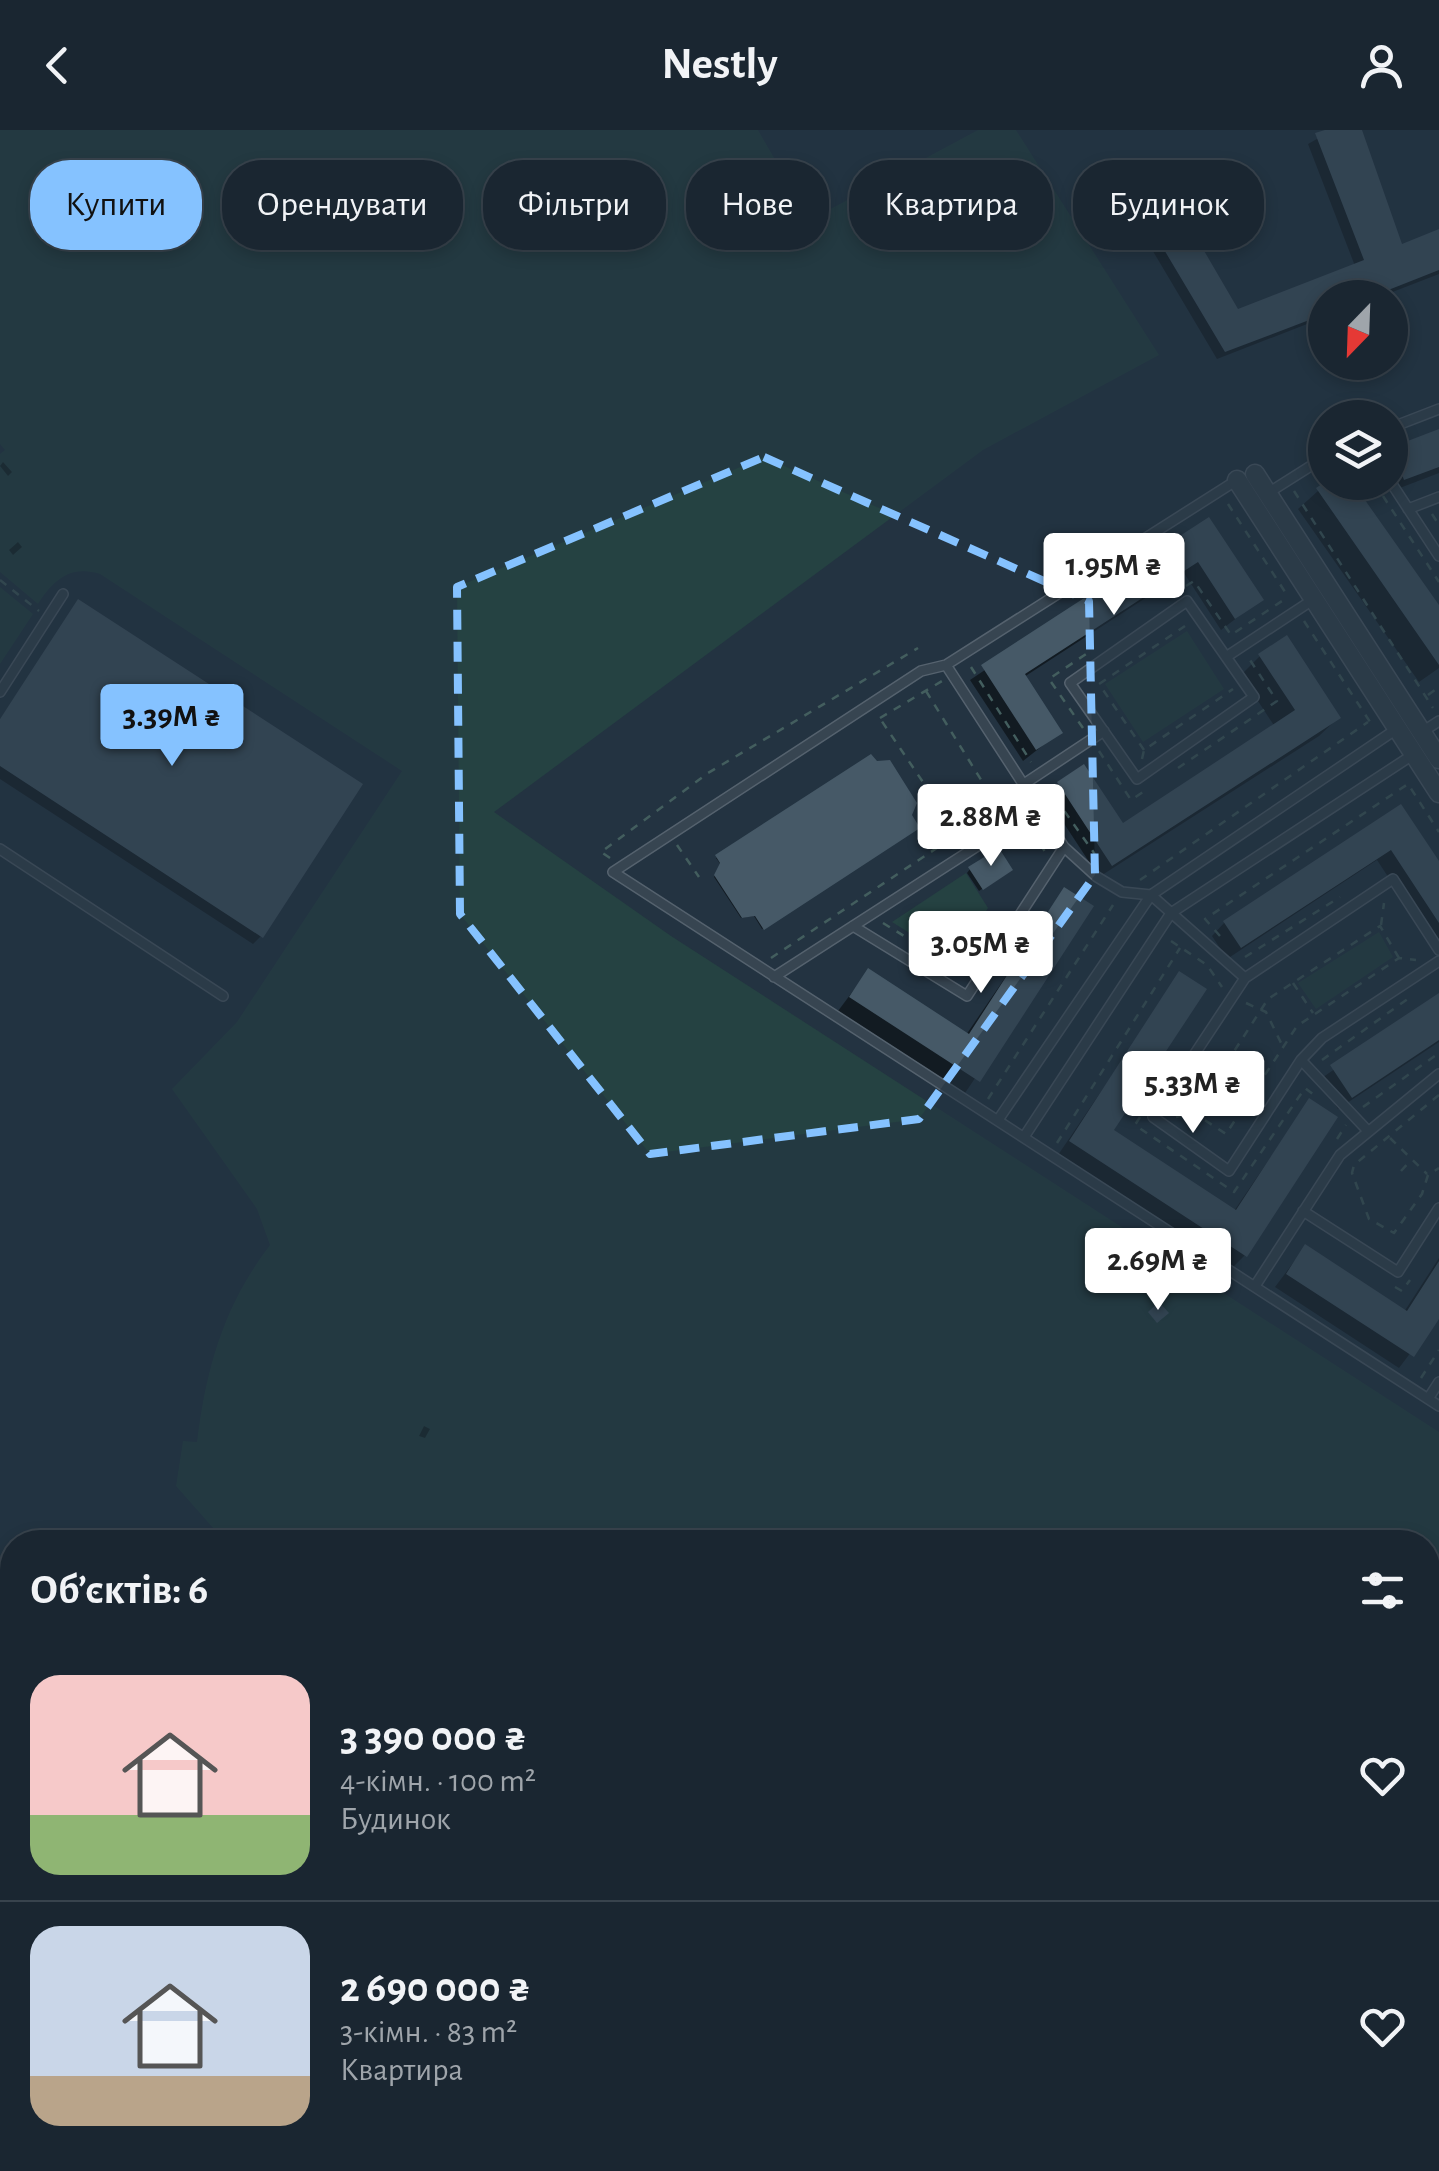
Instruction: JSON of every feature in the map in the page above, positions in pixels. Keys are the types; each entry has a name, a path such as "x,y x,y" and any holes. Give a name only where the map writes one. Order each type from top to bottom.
{"street":[{"path":"1246,477 1268,493 1408,744 1439,759"},
{"path":"1246,477 1314,599 1439,794"}],"lane":[{"path":"1408,421 1439,409"},
{"path":"1268,493 1308,467"},
{"path":"1246,477 946,665 921,671 613,872 778,974 1439,1406"},
{"path":"1408,509 1439,496"},
{"path":"1400,500 1439,556"},
{"path":"0,692 63,594"},
{"path":"1226,657 1314,599"},
{"path":"1187,601 1254,697 1137,778 1104,731 1070,682 1187,601"},
{"path":"946,665 1064,846 1097,877 1122,892 1151,894 1247,976"},
{"path":"1024,1138 1171,913 1439,719"},
{"path":"1024,784 1104,731"},
{"path":"998,1120 1151,894 1382,740 1408,744"},
{"path":"778,974 1038,807"},
{"path":"853,926 967,996 1064,846"},
{"path":"0,848 223,996"},
{"path":"1439,950 1393,879 1247,976 1232,993 1154,1118 1229,1171 1301,1060 1322,1038 1439,961"},
{"path":"1301,1060 1368,1131"},
{"path":"1254,1286 1340,1155 1439,1074"},
{"path":"1303,1211 1398,1272 1439,1208"},
{"path":"1428,1399 1439,1382"}],"path":[{"path":"1294,490 1439,719"},
{"path":"1225,498 1382,740"},
{"path":"1382,500 1439,582"},
{"path":"1439,508 1430,511 1439,526"},
{"path":"0,580 48,618"},
{"path":"1178,592 1194,581 1231,635 1288,597"},
{"path":"1188,624 1099,684 1144,750 1233,690"},
{"path":"1098,646 1049,679 1132,800 1148,788"},
{"path":"623,866 600,852 708,773 918,648"},
{"path":"1164,778 1277,701 1247,656"},
{"path":"1426,696 1439,688"},
{"path":"926,691 988,792"},
{"path":"778,974 766,961 958,834 878,716"},
{"path":"1408,744 1408,784 1439,832"},
{"path":"1228,946 1205,919 1408,784"},
{"path":"948,818 997,786"},
{"path":"1028,826 1054,863"},
{"path":"1380,926 1268,999 1194,1113 1226,1134 1297,1026 1399,958 1380,926 1388,882"},
{"path":"1102,894 1136,917"},
{"path":"1240,960 1341,896"},
{"path":"865,933 882,922 956,968 993,914"},
{"path":"1158,932 1207,966 1223,985 1213,1001"},
{"path":"1072,1152 1055,1142 1180,948"},
{"path":"1247,976 1268,999"},
{"path":"1293,982 1314,1014"},
{"path":"1232,993 1266,1012"},
{"path":"1330,1073 1321,1060 1410,998"},
{"path":"1268,999 1266,1012 1283,1047"},
{"path":"1359,1110 1439,1053"},
{"path":"1145,1109 1135,1124 1234,1192 1305,1088 1320,1098"},
{"path":"1439,1095 1354,1165 1352,1173 1369,1220 1394,1232 1422,1194 1428,1174 1439,1168"},
{"path":"1327,1154 1349,1120"},
{"path":"1389,1137 1428,1174"},
{"path":"1401,1171 1412,1159"},
{"path":"1386,1280 1402,1291 1412,1277"},
{"path":"1421,1378 1439,1350"}],"highlighted area":[{"path":"764,457 1089,601 1095,875 919,1119 650,1154 460,914 457,587"}],"green space":[{"path":"0,130 758,130 775,160 686,160 686,250 829,250 829,210 849,199 849,250 1053,250 1053,188 1073,220 1073,250 1092,250 1159,355 983,450 494,812 671,936 1439,1432 1439,1530 215,1530 176,1486 183,1441 197,1442 220,1338 240,1291 270,1245 257,1209 172,1089 237,1022 402,771 100,574 80,571 64,576 38,604 0,572 0,454 5,450 0,444"},
{"path":"978,130 1016,130 1035,160 922,160"},
{"path":"0,587 33,614 0,664"},
{"path":"1187,631 1224,689 1143,742 1105,684"},
{"path":"966,873 988,908 954,961 892,922"},
{"path":"1379,932 1393,957 1316,1009 1298,983"}],"building":[{"path":"1362,130 1402,244 1439,229 1439,270 1408,282 1313,280 1364,260 1315,133"},
{"path":"1164,250 1204,250 1238,309 1308,282 1308,320 1225,352"},
{"path":"1439,429 1439,467 1408,479 1408,441"},
{"path":"1324,500 1365,500 1439,605 1439,665"},
{"path":"1209,517 1264,600 1235,619 1198,562 1025,674 1063,733 1036,750 981,665"},
{"path":"78,599 363,784 263,938 0,766 0,719"},
{"path":"1287,635 1341,718 1112,866 1057,782 1084,764 1123,823 1295,710 1258,654"},
{"path":"871,754 877,761 890,760 917,803 912,815 920,828 764,930 755,916 742,918 714,875 720,863 715,855"},
{"path":"1401,804 1439,861 1439,923 1391,850 1241,948 1223,921"},
{"path":"999,848 1013,870 983,890 968,867"},
{"path":"1064,887 1094,906 980,1082 849,997 868,968 969,1034"},
{"path":"1179,971 1207,989 1114,1130 1236,1210 1309,1098 1338,1117 1247,1257 1069,1141"},
{"path":"1439,993 1439,1040 1352,1098 1330,1065"},
{"path":"1305,1244 1407,1311 1439,1261 1439,1319 1414,1357 1286,1274"},
{"path":"1159,1302 1169,1313 1157,1323 1148,1312"}]}
